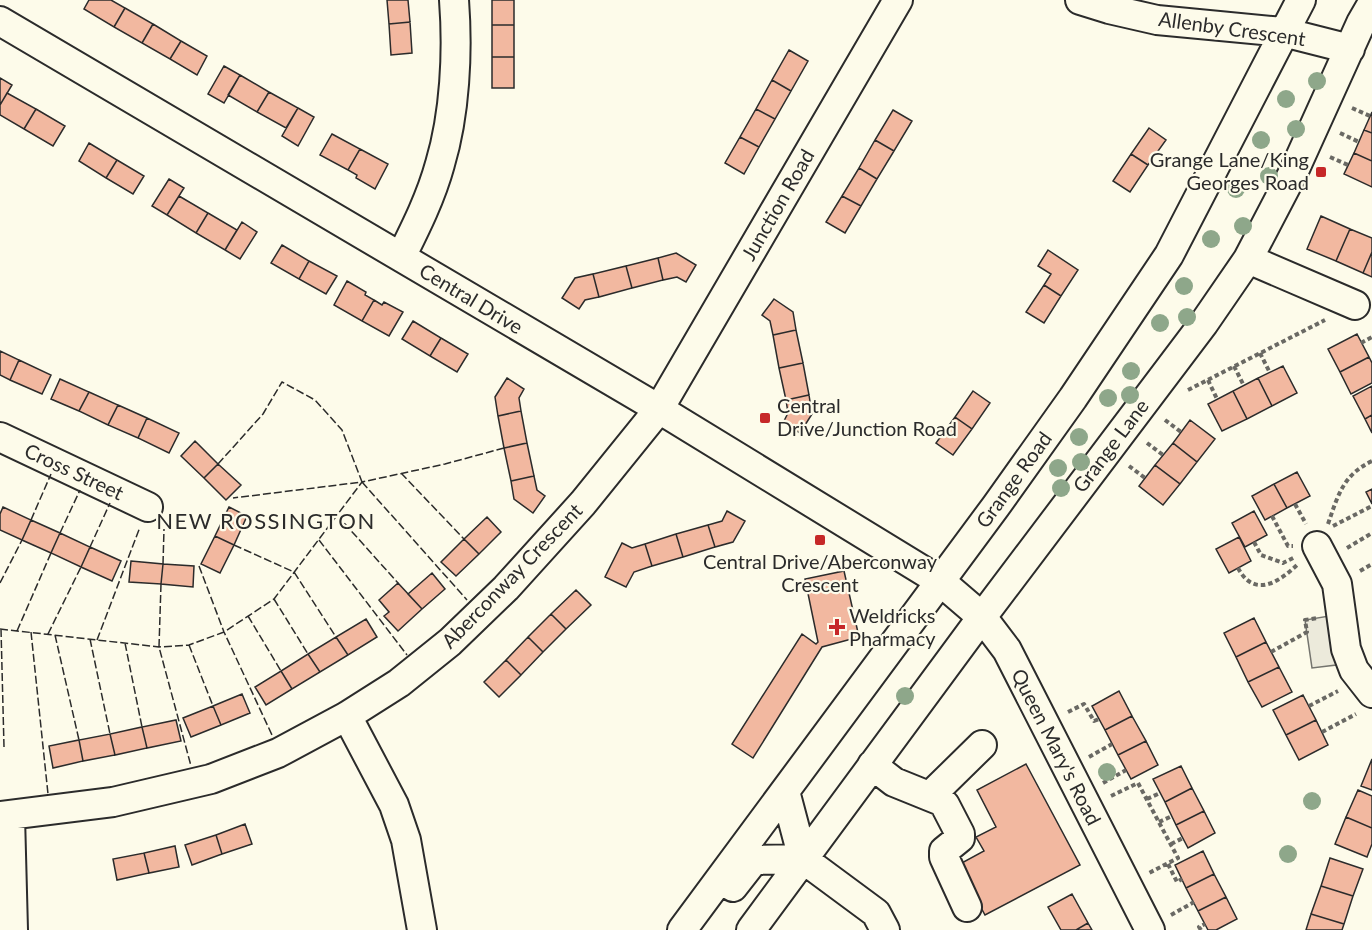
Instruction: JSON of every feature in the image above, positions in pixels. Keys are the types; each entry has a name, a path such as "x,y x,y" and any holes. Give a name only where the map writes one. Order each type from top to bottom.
{"street":[{"path":"401,257 425,208 440,164 447,132 455,73 454,0"},
{"name":"Junction Road","path":"659,410 898,0"},
{"name":"Allenby Crescent","path":"1080,0 1157,20 1283,32 1350,49"},
{"name":"Grange Road","path":"682,930 1073,398 1169,255 1301,0"},
{"name":"Grange Lane","path":"751,930 1154,389 1248,259 1294,171 1372,4"},
{"name":"Central Drive","path":"0,21 659,410 940,581"},
{"path":"1248,259 1355,305"},
{"name":"Aberconway Crescent","path":"5,816 113,802 211,779 278,753 347,716 399,683 450,642 506,588 583,503 659,410"},
{"name":"Cross Street","path":"0,437 148,507"},
{"path":"1317,546 1337,584 1346,650 1367,701"},
{"name":"Queen Mary's Road","path":"940,581 982,617 1007,650 1150,930"},
{"path":"347,716 394,805 406,840 422,930"},
{"path":"930,796 982,745"},
{"path":"872,765 894,782 930,796 945,805 960,834 958,841 944,851 944,854 967,907"},
{"path":"785,791 803,859"},
{"path":"5,816 13,930"},
{"path":"689,930 712,915 754,860 803,859 876,913 885,930"}],"path":[{"path":"1154,389 1168,400 1355,305"},
{"path":"1361,342 1372,337"},
{"path":"1260,353 1270,373"},
{"path":"1234,366 1244,386"},
{"path":"1208,380 1217,399"},
{"path":"1372,461 1358,468 1340,489 1327,529 1372,506"},
{"path":"1254,542 1261,555 1283,563 1317,546"},
{"path":"1238,568 1244,580 1254,584 1269,584 1284,577 1317,546"},
{"path":"1271,652 1307,632 1305,620 1341,615"},
{"path":"1322,732 1367,701"},
{"path":"1045,724 1084,704 1094,722 1099,719"},
{"path":"1088,808 1138,783 1171,844 1178,858 1127,885"},
{"path":"1147,799 1160,793"},
{"path":"1159,822 1172,816"},
{"path":"1171,844 1183,838"},
{"path":"1168,863 1177,882 1182,879"},
{"path":"1201,930 1199,927 1205,924"}],"shaded area":[{"path":"1329,616 1336,665 1312,668 1305,620"}],"building":[{"path":"89,0 111,0 125,8 114,27 84,9"},
{"path":"387,0 408,0 410,22 389,24"},
{"path":"492,0 514,0 514,25 492,25"},
{"path":"125,8 153,24 142,43 114,27"},
{"path":"410,22 412,53 391,55 389,24"},
{"path":"153,24 181,41 170,59 142,43"},
{"path":"492,25 514,25 514,57 492,57"},
{"path":"181,41 207,56 197,75 170,59"},
{"path":"789,50 808,61 791,91 772,80"},
{"path":"492,57 514,57 514,88 492,88"},
{"path":"224,66 240,75 224,103 208,94"},
{"path":"240,75 269,92 257,112 228,95"},
{"path":"0,78 12,85 0,105"},
{"path":"772,80 791,91 775,119 756,109"},
{"path":"269,92 298,108 286,128 257,112"},
{"path":"7,93 36,109 24,129 0,115 0,105"},
{"path":"298,108 314,117 298,146 282,136"},
{"path":"36,109 65,126 53,146 24,129"},
{"path":"756,109 775,119 759,147 740,137"},
{"path":"893,110 912,121 894,151 875,140"},
{"path":"1372,112 1372,133 1364,130"},
{"path":"1149,128 1166,140 1148,165 1131,154"},
{"path":"1364,130 1372,133 1372,161 1354,153"},
{"path":"332,134 360,149 348,170 320,155"},
{"path":"740,137 759,147 744,174 725,163"},
{"path":"875,140 894,151 877,179 859,168"},
{"path":"89,143 117,160 106,178 79,161"},
{"path":"360,149 388,164 375,189 356,178 357,175 348,170"},
{"path":"1354,153 1372,161 1372,187 1344,174"},
{"path":"1131,154 1148,165 1130,192 1113,181"},
{"path":"117,160 144,176 133,194 106,178"},
{"path":"859,168 877,179 861,206 842,196"},
{"path":"169,179 184,188 167,215 152,206"},
{"path":"179,196 208,213 196,233 167,215"},
{"path":"842,196 861,206 845,233 826,222"},
{"path":"208,213 237,230 225,250 196,233"},
{"path":"1321,216 1350,229 1336,261 1307,249"},
{"path":"242,222 257,232 240,259 225,250"},
{"path":"1350,229 1372,238 1372,252 1363,273 1336,261"},
{"path":"282,245 309,261 299,279 271,263"},
{"path":"1048,250 1078,270 1061,296 1044,285 1051,274 1038,266"},
{"path":"1372,252 1372,277 1363,273"},
{"path":"676,253 696,265 686,282 677,277 663,280 658,258"},
{"path":"658,258 663,280 632,288 626,266"},
{"path":"309,261 337,276 326,294 299,279"},
{"path":"626,266 632,288 599,297 593,274"},
{"path":"593,274 599,297 585,300 579,309 562,298 575,278"},
{"path":"347,281 366,292 365,295 374,300 362,321 334,305"},
{"path":"1044,285 1061,296 1044,323 1026,312"},
{"path":"774,299 793,312 796,330 773,335 770,321 762,315"},
{"path":"374,300 382,305 384,302 403,312 389,336 362,321"},
{"path":"413,321 441,338 430,356 402,339"},
{"path":"796,330 803,363 779,368 773,335"},
{"path":"1357,334 1369,357 1340,372 1328,349"},
{"path":"441,338 468,354 457,372 430,356"},
{"path":"0,351 19,360 10,380 0,375"},
{"path":"1369,357 1372,363 1372,383 1351,394 1340,372"},
{"path":"19,360 51,375 42,394 10,380"},
{"path":"803,363 809,395 786,400 779,368"},
{"path":"1283,366 1297,393 1272,406 1258,378"},
{"path":"507,378 524,389 519,398 521,411 498,416 495,397"},
{"path":"1258,378 1272,406 1247,419 1233,391"},
{"path":"60,379 89,392 79,411 51,399"},
{"path":"1372,386 1372,415 1365,419 1353,396"},
{"path":"973,391 990,403 972,429 955,417"},
{"path":"1233,391 1247,419 1222,431 1208,404"},
{"path":"89,392 118,405 108,425 79,411"},
{"path":"809,395 812,414 800,433 783,423 788,413 786,400"},
{"path":"118,405 147,418 138,438 108,425"},
{"path":"521,411 527,443 504,448 498,416"},
{"path":"1372,415 1372,433 1365,419"},
{"path":"955,417 972,429 953,455 936,443"},
{"path":"147,418 179,433 169,453 138,438"},
{"path":"1190,420 1215,439 1197,462 1173,443"},
{"path":"195,441 218,464 204,478 181,456"},
{"path":"527,443 534,476 511,481 504,448"},
{"path":"1173,443 1197,462 1180,484 1155,465"},
{"path":"218,464 241,485 226,500 204,478"},
{"path":"1155,465 1180,484 1163,505 1139,486"},
{"path":"1297,472 1310,496 1287,508 1274,484"},
{"path":"534,476 537,490 545,496 533,513 514,499 511,481"},
{"path":"1274,484 1287,508 1265,520 1252,496"},
{"path":"1372,489 1372,504 1366,492"},
{"path":"3,507 31,520 22,540 0,530 0,514"},
{"path":"229,507 247,516 234,545 215,536"},
{"path":"727,511 745,521 733,542 715,547 708,525 722,521"},
{"path":"1254,511 1267,535 1245,547 1232,523"},
{"path":"487,517 501,532 479,554 464,539"},
{"path":"31,520 60,533 51,553 22,540"},
{"path":"708,525 715,547 683,557 676,534"},
{"path":"60,533 90,547 81,567 51,553"},
{"path":"676,534 683,557 652,566 645,544"},
{"path":"215,536 234,545 220,573 201,564"},
{"path":"1239,537 1251,561 1229,573 1216,549"},
{"path":"464,539 479,554 456,576 441,562"},
{"path":"622,543 632,548 645,544 652,566 634,572 626,587 605,577"},
{"path":"90,547 121,561 112,581 81,567"},
{"path":"131,561 163,564 161,584 129,582"},
{"path":"163,564 194,566 193,587 161,584"},
{"path":"844,571 859,637 822,647 753,758 732,744 802,634 816,644 818,642 805,579"},
{"path":"432,573 445,589 422,609 408,594"},
{"path":"398,583 422,609 398,631 384,616 389,612 379,600"},
{"path":"576,590 591,605 566,629 551,614"},
{"path":"551,614 566,629 543,652 528,637"},
{"path":"1254,618 1266,642 1236,657 1224,633"},
{"path":"366,619 377,637 348,655 336,637"},
{"path":"336,637 348,655 320,672 308,654"},
{"path":"528,637 543,652 521,675 506,660"},
{"path":"1266,642 1279,667 1248,682 1236,657"},
{"path":"308,654 320,672 292,689 281,671"},
{"path":"506,660 521,675 499,697 484,682"},
{"path":"1279,667 1292,692 1262,707 1248,682"},
{"path":"281,671 292,689 266,705 255,687"},
{"path":"1119,691 1132,716 1105,730 1092,706"},
{"path":"242,694 250,713 221,725 213,706"},
{"path":"1303,695 1316,720 1286,735 1273,710"},
{"path":"213,706 221,725 191,737 183,718"},
{"path":"1132,716 1146,741 1118,755 1105,730"},
{"path":"176,720 181,741 147,748 142,727"},
{"path":"1316,720 1328,745 1299,760 1286,735"},
{"path":"142,727 147,748 115,755 110,734"},
{"path":"110,734 115,755 83,761 79,740"},
{"path":"79,740 83,761 53,768 49,746"},
{"path":"1146,741 1158,765 1131,779 1118,755"},
{"path":"1372,759 1372,790 1361,786"},
{"path":"1026,764 1080,865 985,915 958,865 984,851 976,837 996,827 977,790"},
{"path":"1181,766 1192,788 1165,802 1153,779"},
{"path":"1192,788 1204,811 1176,825 1165,802"},
{"path":"1358,790 1372,796 1372,828 1346,817"},
{"path":"1204,811 1215,833 1188,848 1176,825"},
{"path":"1346,817 1372,828 1372,844 1367,857 1335,844"},
{"path":"245,824 252,844 222,854 216,835"},
{"path":"216,835 222,854 192,865 185,845"},
{"path":"175,846 179,867 149,873 144,853"},
{"path":"1203,851 1214,874 1186,888 1175,865"},
{"path":"144,853 149,873 117,880 113,859"},
{"path":"1330,858 1363,869 1353,896 1321,886"},
{"path":"1214,874 1226,897 1198,911 1186,888"},
{"path":"1321,886 1353,896 1344,924 1311,914"},
{"path":"1072,894 1088,923 1076,930 1061,930 1048,907"},
{"path":"1226,897 1237,919 1216,930 1208,930 1198,911"},
{"path":"1311,914 1344,924 1342,930 1306,930"},
{"path":"1088,923 1092,930 1076,930"}],"fence":[{"path":"218,464 263,414 282,382 315,400 342,430 362,482 233,498"},
{"path":"0,629 159,647 189,645 224,632 274,599 362,482 445,464 504,448"},
{"path":"401,473 464,539"},
{"path":"31,520 51,474"},
{"path":"362,482 467,600"},
{"path":"60,533 80,490"},
{"path":"90,547 110,503"},
{"path":"337,515 398,583"},
{"path":"97,640 140,527"},
{"path":"163,564 164,529"},
{"path":"0,583 22,540"},
{"path":"319,540 407,655"},
{"path":"234,545 294,572 336,637"},
{"path":"17,631 51,553"},
{"path":"199,566 224,632 272,735"},
{"path":"48,634 81,567"},
{"path":"161,584 159,647 191,766"},
{"path":"274,599 308,654"},
{"path":"248,616 281,671"},
{"path":"1,629 4,747"},
{"path":"31,632 48,794"},
{"path":"55,635 79,740"},
{"path":"90,639 110,734"},
{"path":"125,643 142,727"},
{"path":"189,645 213,706"}],"place":[{"name":"Grange Lane/King Georges Road","path":"1321,172"},
{"name":"Central Drive/Junction Road","path":"765,418"},
{"name":"Central Drive/Aberconway Crescent","path":"820,540"},
{"name":"Weldricks Pharmacy","path":"837,627"}],"district":[{"name":"NEW ROSSINGTON","path":"266,521"}]}
